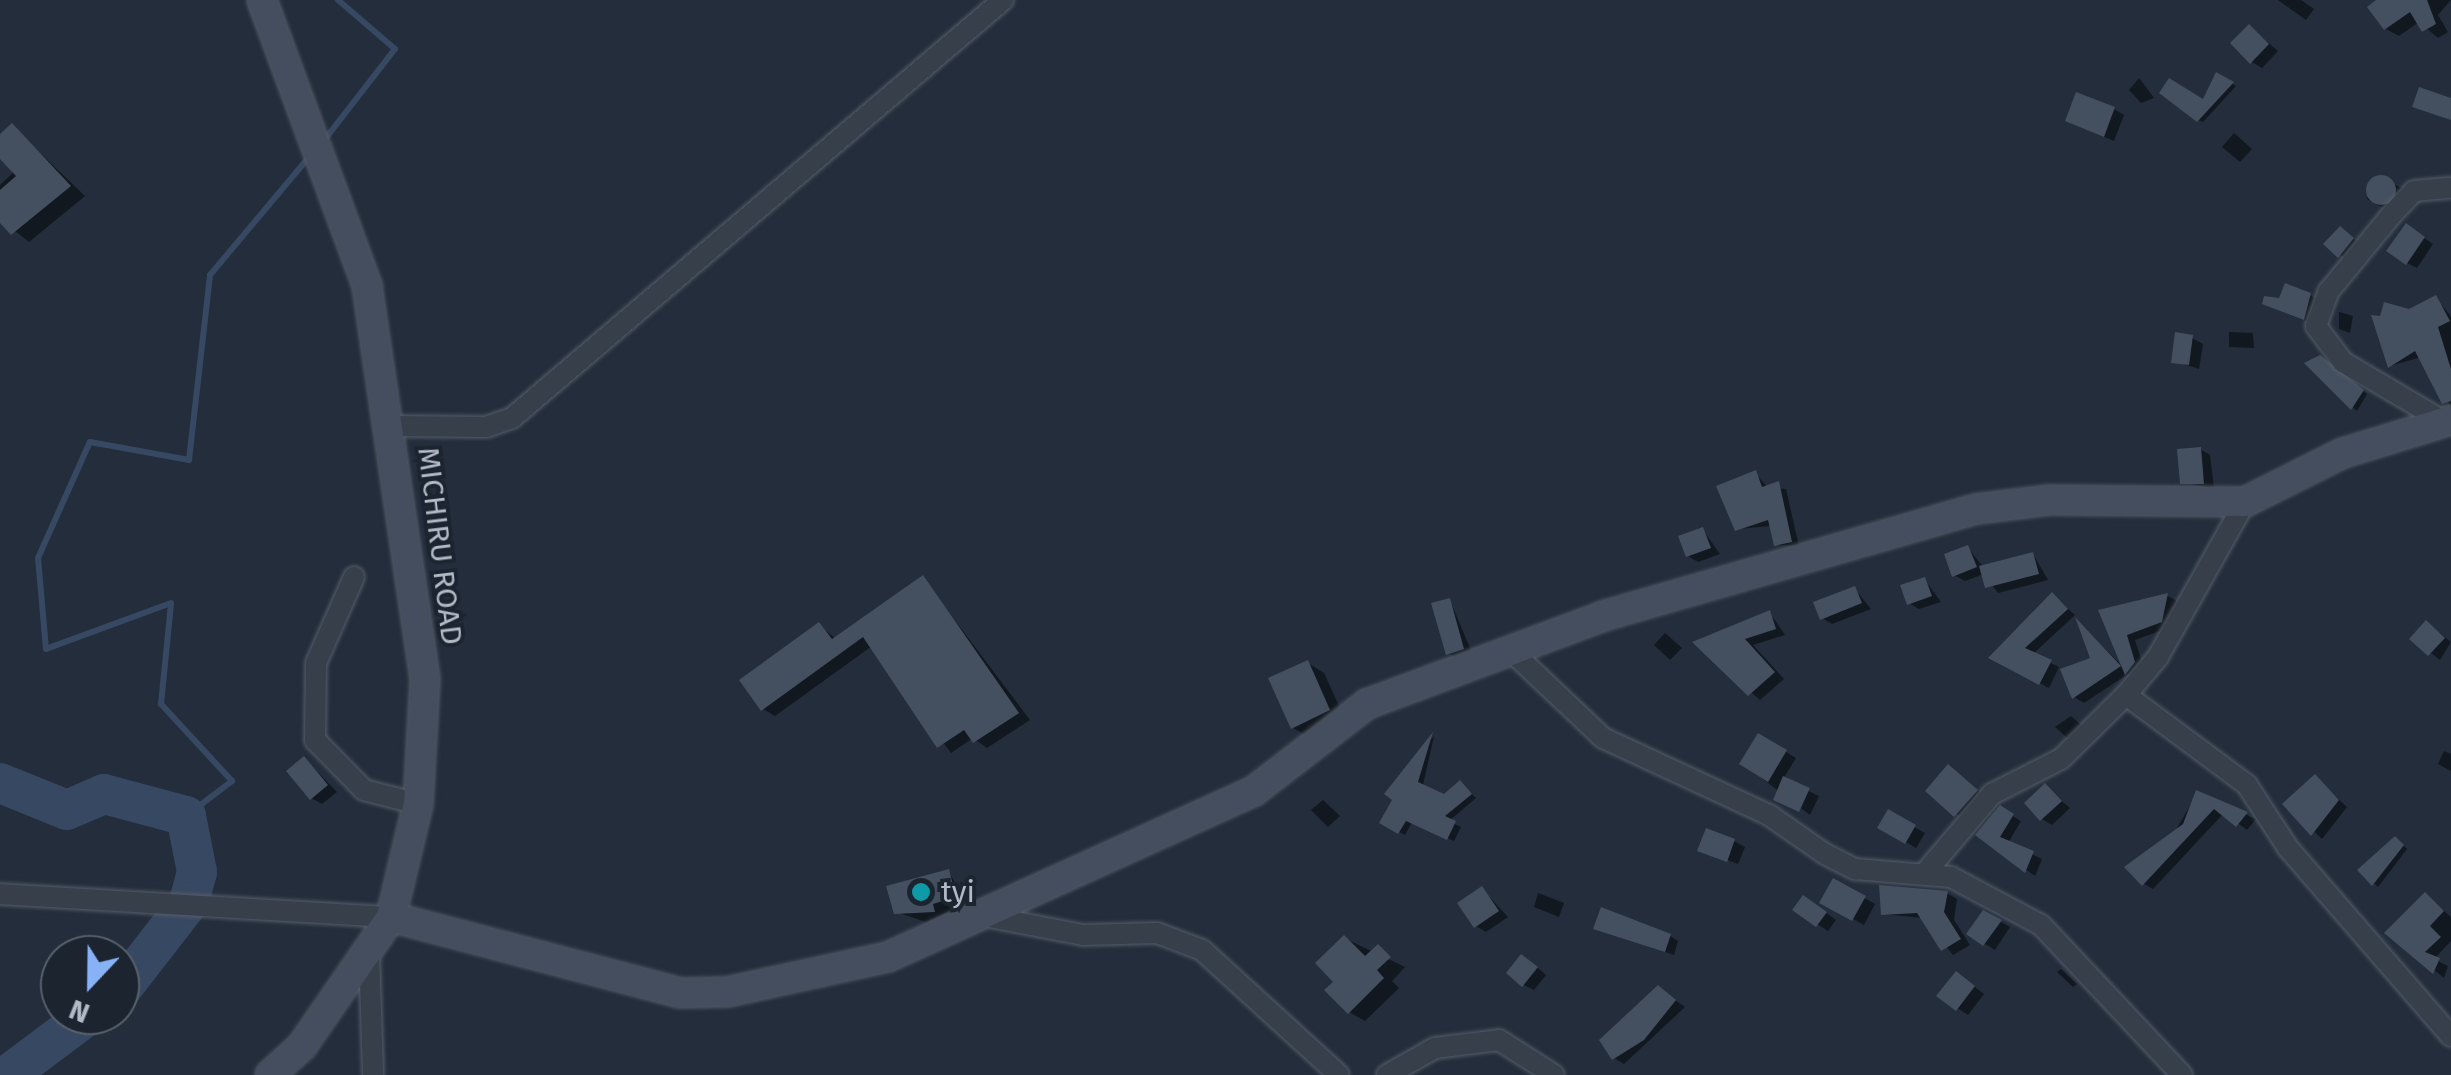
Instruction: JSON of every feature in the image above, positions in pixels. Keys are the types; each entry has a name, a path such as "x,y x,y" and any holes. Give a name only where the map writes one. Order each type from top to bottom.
{"street":[{"name":"MICHIRU ROAD","path":"262,0 367,286 392,426 424,680 418,804 391,917 302,1046 270,1075"},
{"path":"392,426 486,427 512,418 1003,0"},
{"path":"2447,420 2344,362 2316,326 2329,292 2414,191 2451,188"},
{"path":"0,894 391,917 680,994 727,992 888,956 1254,791 1367,704 1510,650 1976,509 2049,500 2246,502 2343,452 2447,420"},
{"path":"1925,873 1992,794 2061,759 2126,695 2158,656 2246,502"},
{"path":"354,578 316,663 315,740 364,790 418,804"},
{"path":"1510,650 1603,738 1769,816 1855,869 1925,873 1970,884 2041,925 2182,1075"},
{"path":"2126,695 2247,785 2288,848 2451,1036"},
{"path":"979,915 1083,935 1157,934 1202,950 1339,1075"},
{"path":"369,952 373,1075"},
{"path":"1387,1075 1436,1048 1499,1040 1554,1075"}],"building":[{"path":"2376,0 2427,0 2436,24 2422,32 2410,12 2384,30 2367,7"},
{"path":"2249,24 2269,44 2250,64 2230,43"},
{"path":"2216,72 2234,82 2197,122 2159,93 2169,78 2203,99"},
{"path":"2419,87 2451,98 2451,120 2412,107"},
{"path":"2076,92 2115,107 2104,137 2065,121"},
{"path":"12,123 71,186 11,235 0,223 0,190 16,176 0,159 0,134"},
{"path":"2381,175 2392,179 2396,190 2392,201 2381,205 2370,201 2366,190 2370,179"},
{"path":"2406,223 2425,237 2406,265 2386,251"},
{"path":"2340,226 2354,238 2338,258 2323,244"},
{"path":"2285,283 2311,293 2304,320 2262,304 2264,296 2279,298"},
{"path":"2436,295 2450,321 2438,327 2451,369 2451,401 2442,404 2415,351 2388,368 2371,315 2380,316 2384,302 2409,309"},
{"path":"2175,332 2193,335 2189,365 2171,363"},
{"path":"2320,355 2364,390 2351,410 2304,363"},
{"path":"2201,447 2204,484 2180,484 2177,449"},
{"path":"1756,470 1762,487 1779,481 1792,542 1774,546 1768,520 1735,531 1716,486"},
{"path":"1703,527 1711,548 1686,557 1678,536"},
{"path":"1968,545 1977,567 1952,577 1944,554"},
{"path":"2033,552 2039,574 1985,588 1979,566"},
{"path":"923,575 1019,713 973,743 964,730 937,748 863,637 761,711 739,680 819,622 832,639"},
{"path":"1925,577 1932,596 1907,605 1900,585"},
{"path":"1855,586 1862,603 1820,620 1813,602"},
{"path":"2052,592 2068,609 2025,648 2052,660 2039,685 1988,658"},
{"path":"2168,593 2162,622 2127,635 2135,662 2125,675 2098,610"},
{"path":"1450,598 1464,649 1446,655 1431,603"},
{"path":"1770,610 1776,629 1745,639 1775,672 1748,696 1692,642"},
{"path":"2075,617 2121,666 2072,699 2060,669 2090,658"},
{"path":"2426,620 2445,638 2428,656 2409,639"},
{"path":"1308,660 1330,710 1291,729 1268,678"},
{"path":"1433,732 1418,782 1444,794 1460,780 1472,794 1445,816 1456,821 1447,840 1406,821 1398,834 1379,823 1392,800 1384,794"},
{"path":"1758,733 1787,750 1768,782 1739,764"},
{"path":"304,756 328,785 310,800 286,771"},
{"path":"1948,764 1978,790 1954,817 1925,791"},
{"path":"2315,774 2339,800 2311,836 2282,804"},
{"path":"1783,776 1810,788 1799,812 1773,800"},
{"path":"2045,783 2062,801 2040,821 2024,803"},
{"path":"2196,790 2248,812 2236,827 2214,809 2142,886 2124,867 2183,824"},
{"path":"2000,805 2014,814 2000,837 2034,851 2025,873 1975,835"},
{"path":"1888,809 1916,825 1905,844 1877,828"},
{"path":"1706,828 1735,839 1727,862 1697,851"},
{"path":"2395,836 2404,845 2372,886 2357,870"},
{"name":"tyi","path":"949,869 956,897 933,904 935,912 894,914 886,886"},
{"path":"1833,878 1866,896 1852,921 1819,903"},
{"path":"1879,885 1948,891 1944,912 1961,939 1941,951 1917,913 1881,915"},
{"path":"1482,886 1499,911 1474,928 1457,903"},
{"path":"2425,892 2444,911 2430,926 2441,937 2425,952 2440,958 2433,974 2384,933"},
{"path":"1803,895 1827,912 1816,927 1792,910"},
{"path":"1601,907 1671,934 1665,952 1593,929"},
{"path":"1983,910 2002,920 1983,946 1966,934"},
{"path":"1344,935 1365,956 1378,944 1391,957 1377,970 1384,978 1348,1014 1324,990 1333,982 1315,963"},
{"path":"1521,954 1538,967 1522,987 1506,973"},
{"path":"1956,971 1975,986 1956,1011 1936,996"},
{"path":"1658,985 1676,1000 1644,1040 1612,1060 1599,1040"}],"waterway":[{"path":"322,143 395,49 338,0"},
{"path":"186,816 232,781 161,704 171,603 46,649 38,558 90,442 189,460 210,275 310,156"},
{"path":"0,783 67,810 104,794 186,816 197,872 189,902 140,965"},
{"path":"8,1075 61,1035"}],"place":[{"name":"tyi","path":"921,892"}]}
